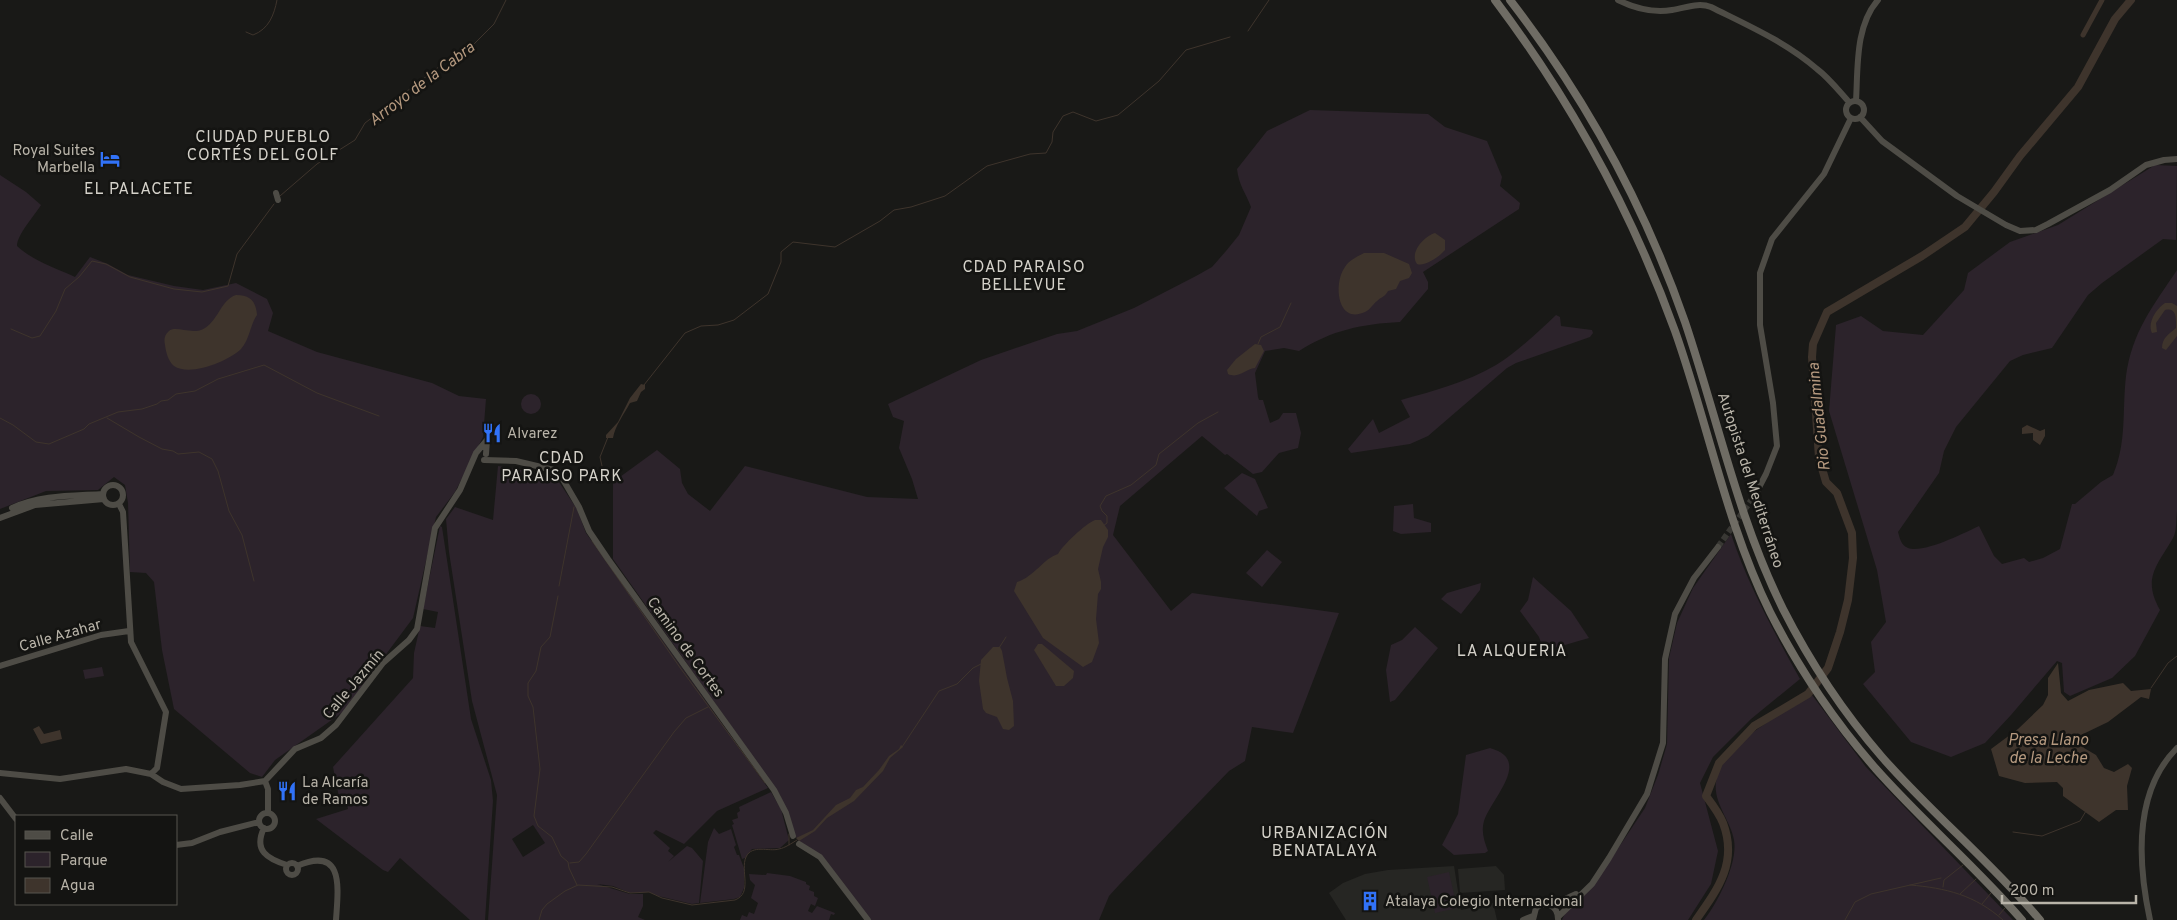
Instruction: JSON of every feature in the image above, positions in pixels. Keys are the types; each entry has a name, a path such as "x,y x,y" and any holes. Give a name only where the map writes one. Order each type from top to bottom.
{"highway":[{"name":"Autopista del Mediterráneo","path":"1495,0 1555,86 1598,158 1626,213 1675,332 1726,499 1751,567 1770,612 1809,681 1843,730 1893,787 1997,892 2022,920"},
{"name":"Autopista del Mediterráneo","path":"1510,0 1570,85 1598,132 1638,210 1681,312 1748,522 1782,606 1801,643 1851,719 1901,776 1979,854 2040,920"}],"street":[{"path":"1618,0 1632,7 1653,11 1670,11 1701,4 1711,7 1772,38 1801,56 1852,101 1860,102 1864,109 1860,117"},
{"path":"1851,118 1846,111 1852,101 1863,28 1868,15 1878,0"},
{"path":"1851,118 1860,117"},
{"path":"1860,117 1882,141 1957,196 2006,226 2020,231 2036,230 2110,190 2146,165 2177,159"},
{"path":"1755,495 1777,446 1773,403 1760,325 1758,297 1760,273 1772,240 1824,174 1851,118"},
{"path":"276,193 278,200"},
{"name":"Calle Jazmín","path":"264,780 295,749 321,738 336,725 383,663 409,640 416,629 435,528 460,490 470,469 482,457 516,461 558,471"},
{"name":"Camino de Cortes","path":"558,471 579,507 589,531 777,795 794,836"},
{"path":"104,496 110,486 120,487 124,496 119,504"},
{"path":"104,496 110,505 119,504"},
{"path":"0,514 44,497 104,496"},
{"path":"0,518 34,505 104,496"},
{"path":"119,504 123,512 130,642 166,712 157,768 151,774"},
{"path":"1558,919 1592,884 1647,794 1663,743 1665,659 1675,614 1694,578 1718,546"},
{"name":"Calle Azahar","path":"0,666 101,635 129,631"},
{"path":"2150,920 2144,889 2143,823 2151,789 2162,768 2177,748"},
{"path":"0,774 60,779 126,769 151,774 162,782 181,789 240,785 264,780 268,789 268,813"},
{"path":"0,798 15,818"},
{"path":"268,813 274,816 275,823 269,828 264,828 260,822 262,815 268,813"},
{"path":"178,845 192,843 220,832 260,822"},
{"path":"264,828 260,840 264,851 272,861 287,865 292,862 297,866 298,872 292,876 286,872 287,865"},
{"path":"799,844 820,857 868,920"},
{"path":"297,866 321,860 334,868 338,879 336,920"},
{"path":"1552,906 1577,894 1599,873"},
{"path":"1523,920 1533,918 1539,906 1546,904 1557,910 1558,919"}],"shaded area":[{"path":"1454,866 1461,910 1493,903 1497,920 1346,920 1329,893 1343,883 1365,874 1388,870"},
{"path":"1496,866 1504,875 1505,890 1460,893 1458,869"}],"green space":[{"path":"1310,110 1428,114 1445,127 1487,141 1502,177 1500,186 1520,203 1519,209 1423,272 1428,282 1428,289 1400,322 1373,324 1348,329 1323,338 1299,351 1284,348 1265,351 1255,373 1259,400 1263,400 1270,423 1279,419 1283,413 1296,413 1301,433 1298,448 1279,453 1262,472 1253,474 1202,436 1120,506 1113,535 1171,611 1192,593 1339,613 1293,733 1252,727 1245,761 1229,771 1119,885 1109,896 1099,920 869,920 823,857 799,841 793,833 780,795 613,559 613,482 657,450 680,469 682,483 688,494 710,511 745,466 867,497 918,499 899,448 904,421 893,417 888,404 981,360 1057,334 1077,331 1134,308 1212,267 1239,235 1251,207 1237,169 1267,131"},
{"path":"2155,165 2177,166 2176,240 2163,239 2088,295 2052,348 2023,355 2010,361 1956,427 1944,451 1939,473 1898,532 1904,545 1915,549 1933,546 1979,526 1994,556 2002,564 2024,558 2029,562 2043,558 2060,549 2072,504 2075,504 2101,482 2113,475 2120,451 2126,376 2133,346 2145,320 2177,270 2177,511 2174,535 2157,565 2152,581 2152,589 2160,610 2135,656 2112,678 2070,696 2064,692 2062,663 2057,661 1985,743 1951,757 1911,742 1863,684 1875,672 1871,642 1886,622 1877,570 1829,411 1836,325 1861,316 1883,331 1923,335 1964,290 1968,273 2010,242 2058,225"},
{"path":"0,175 26,192 41,205 23,231 17,246 45,264 75,277 90,257 128,275 174,286 203,290 236,283 267,299 273,313 268,331 317,352 432,383 459,396 486,399 483,437 455,492 436,517 413,618 343,712 275,760 262,777 250,773 174,709 162,650 154,582 146,573 130,572 128,503 125,485 114,477 98,490 46,491 0,509"},
{"path":"1556,315 1560,317 1561,326 1592,330 1593,333 1590,337 1516,363 1507,368 1428,436 1410,444 1351,453 1348,449 1373,419 1379,433 1410,417 1401,400 1462,381 1496,365 1519,348"},
{"path":"527,394 535,394 541,400 541,408 535,414 527,414 521,408 521,400"},
{"path":"498,466 555,476 577,509 586,533 768,788 717,811 684,844 656,830 653,833 670,848 668,851 674,856 668,862 687,846 692,848 703,861 699,903 692,904 649,892 630,893 613,886 597,884 630,894 643,894 643,906 638,917 645,920 488,920 497,795 472,701 449,552 446,519 455,507 493,520","holes":["533,825 545,843 523,857 512,839"]},
{"path":"1242,473 1255,479 1268,508 1259,511 1257,516 1224,488"},
{"path":"1413,504 1414,518 1431,523 1431,532 1401,534 1393,531 1394,506"},
{"path":"440,526 442,527 471,719 491,780 493,801 485,920 470,920 400,858 388,872 383,870 316,819 348,809 345,795 339,797 333,767 413,678 414,653 420,626 435,628 438,612 423,609"},
{"path":"1731,534 1753,590 1800,679 1751,719 1713,757 1700,783 1718,851 1711,884 1688,920 1562,920 1566,911 1597,880 1645,808 1658,775 1667,744 1669,658 1677,623 1693,588"},
{"path":"1267,550 1282,562 1262,587 1246,573"},
{"path":"1533,577 1571,611 1589,638 1544,651 1539,637 1520,611 1528,600"},
{"path":"1481,583 1480,590 1461,614 1441,599 1447,593"},
{"path":"1415,627 1438,648 1395,700 1390,702 1386,670 1391,645 1402,640"},
{"path":"102,667 104,676 85,679 83,670"},
{"path":"1812,695 1866,767 2013,920 1704,920 1726,882 1733,860 1734,840 1716,790 1720,768 1729,755 1755,731"},
{"path":"1490,748 1502,754 1508,761 1509,770 1501,791 1484,821 1483,836 1488,851 1485,853 1454,855 1442,845 1458,814 1466,755"},
{"path":"771,792 781,809 789,840 780,848 752,849 742,859 732,820 738,818 739,807"},
{"path":"714,828 719,834 731,829 736,845 734,847 744,868 744,888 740,897 700,903 708,842"},
{"path":"1449,872 1457,908 1435,913 1427,877"},
{"path":"767,873 790,876 806,882 810,886 809,890 814,892 814,896 818,898 815,906 811,904 808,911 812,913 817,906 835,913 834,915 831,914 829,920 740,920 742,915 747,917 749,912 754,914 758,903 751,898 755,885 750,880 749,874 766,875"}],"water":[{"path":"1435,233 1445,240 1445,250 1436,258 1424,264 1417,264 1415,260 1416,250 1422,241"},
{"path":"1364,253 1384,253 1409,264 1412,273 1409,278 1400,281 1396,289 1388,291 1386,295 1365,312 1348,313 1343,308 1340,300 1339,283 1341,274 1353,259"},
{"path":"236,295 249,298 254,303 257,315 241,349 219,363 199,369 181,369 174,366 166,351 165,336 167,333 172,329 195,331 205,328 214,320 223,305"},
{"path":"2165,303 2172,303 2177,306 2177,336 2166,350 2162,348 2163,342 2166,336 2176,328 2174,312 2172,310 2165,310 2156,323 2157,332 2152,333 2151,329 2156,312"},
{"path":"1255,344 1261,345 1264,351 1255,368 1239,375 1228,374 1227,370 1236,359"},
{"path":"641,384 645,385 645,389 641,392 637,401 630,403 613,438 606,438 606,435 618,422 630,398"},
{"path":"2027,425 2040,431 2045,429 2045,436 2040,445 2033,440 2033,433 2022,434 2022,428"},
{"path":"1095,520 1101,520 1108,530 1108,537 1103,547 1098,569 1101,582 1096,619 1099,643 1092,662 1083,667 1043,638 1014,591 1017,582 1029,576 1048,559 1058,554 1064,545"},
{"path":"1038,644 1042,644 1074,671 1073,678 1064,686 1056,686 1034,650"},
{"path":"993,647 1000,647 1002,651 1013,701 1014,726 1009,730 1003,729 997,717 986,713 983,709 979,681 981,660"},
{"name":"Presa Llano de la Leche","path":"2058,663 2061,693 2068,701 2089,690 2123,683 2131,691 2151,689 2149,699 2141,697 2108,722 2081,735 2084,748 2096,755 2104,768 2114,772 2128,764 2132,768 2127,786 2128,810 2116,810 2099,822 2063,796 2063,788 2057,782 2025,783 1999,776 1991,749 2018,729 2043,705 2048,695 2048,678"},
{"path":"39,726 44,734 60,730 62,739 41,744 33,729"},
{"path":"901,745 903,747 890,758 883,771 854,801 827,818 815,831 799,841 796,838 813,830 836,805 850,798 856,790 863,787 889,756 899,749"}],"waterway":[{"path":"246,32 253,35 267,25 277,0"},
{"name":"Arroyo de la Cabra","path":"280,196 317,164 355,140 365,123 444,63 470,48 494,24 506,0"},
{"path":"1248,31 1269,0"},
{"path":"2083,35 2102,0"},
{"name":"Rio Guadalmina","path":"1696,920 1718,886 1727,863 1727,837 1723,823 1706,796 1719,763 1754,726 1808,694 1828,668 1848,600 1853,558 1852,533 1837,493 1826,482 1819,458 1812,357 1813,344 1827,312 1922,256 1965,227 2020,156 2078,87 2115,19 2131,0"},
{"path":"644,385 685,333 701,326 718,325 734,320 768,294 781,262 781,252 793,242 835,247 880,221 894,210 911,207 945,196 987,166 1030,154 1046,153 1052,142 1053,132 1063,116 1073,112 1096,121 1118,115 1159,81 1186,50 1230,37"},
{"name":"Arroyo de la Cabra","path":"11,329 32,338 40,336 56,311 65,289 79,277 92,261 106,264 130,277 174,289 202,292 228,286 237,254 274,204"},
{"path":"1258,344 1261,337 1280,327 1291,303"},
{"path":"0,418 36,442 49,444 118,412 142,409 168,400 176,394 195,391 218,379 264,365 317,393 379,416"},
{"path":"1103,526 1107,523 1107,516 1100,506 1106,496 1131,485 1156,465 1159,454 1198,423 1218,412"},
{"path":"107,418 162,449 178,454 199,452 212,459 218,471 229,511 242,535 254,581"},
{"path":"602,466 600,457 608,437"},
{"path":"559,586 574,507"},
{"path":"592,541 681,669 765,783"},
{"path":"558,596 550,637 541,647 536,671 528,683 528,696 533,707 540,769 534,816 538,826 552,837 561,856 568,862 577,885"},
{"path":"999,648 1006,637"},
{"path":"2151,688 2168,663 2177,656"},
{"path":"902,747 939,691 957,684 973,668 981,664"},
{"path":"570,863 579,862 586,854 686,718 708,707"},
{"path":"2013,832 2042,836 2080,821 2086,811"},
{"path":"789,834 789,845"},
{"path":"539,920 542,910 547,904 565,891 578,885 612,887 630,893 649,892 662,898 692,905 735,900 740,897 745,887 745,863 749,853 756,850 775,850 797,840"},
{"path":"1943,887 1944,880 1963,865"},
{"path":"1845,920 1855,902 1871,894 1941,878"},
{"path":"1960,894 1976,879"},
{"path":"1910,885 1936,888 1960,894 1982,904 2003,920"},
{"path":"1982,904 1991,893"},
{"path":"1999,915 2005,908"}],"tunnel":[{"path":"1718,547 1755,495"}],"place":[{"name":"Royal Suites Marbella","path":"110,159"},
{"name":"Alvarez","path":"492,433"},
{"name":"La Alcaría de Ramos","path":"287,791"},
{"name":"Atalaya Colegio Internacional","path":"1370,901"}],"district":[{"name":"CIUDAD PUEBLO CORTÉS DEL GOLF","path":"263,145"},
{"name":"EL PALACETE","path":"139,188"},
{"name":"CDAD PARAISO BELLEVUE","path":"1024,275"},
{"name":"CDAD PARAISO PARK","path":"562,466"},
{"name":"LA ALQUERIA","path":"1512,650"},
{"name":"URBANIZACIÓN BENATALAYA","path":"1325,841"}]}
